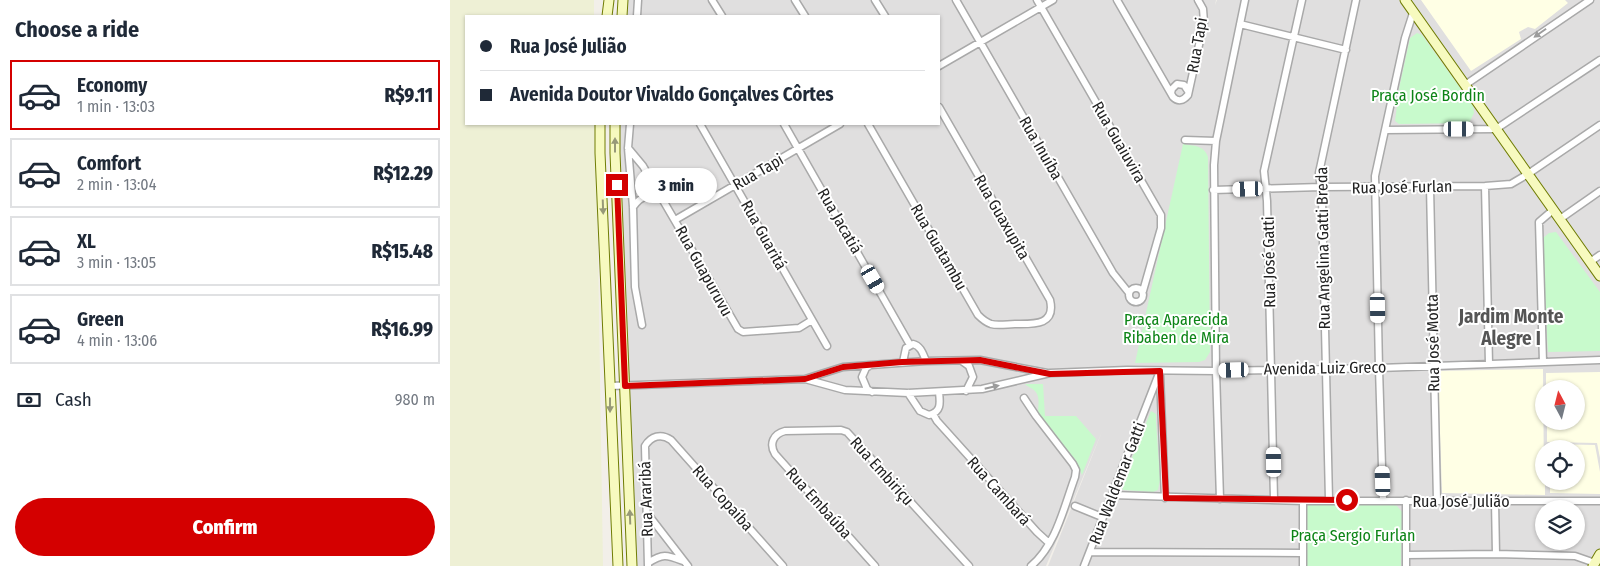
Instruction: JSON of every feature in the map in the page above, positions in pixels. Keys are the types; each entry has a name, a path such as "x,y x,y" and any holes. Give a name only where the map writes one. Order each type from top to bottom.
{"main road":[{"path":"608,15 609,0"},
{"path":"622,15 623,0"},
{"path":"1405,0 1600,276"},
{"path":"600,125 618,566"},
{"path":"615,125 632,566"},
{"path":"1594,565 1600,554"}],"street":[{"path":"637,15 638,0"},
{"path":"712,0 721,15"},
{"path":"795,0 804,15"},
{"path":"876,0 884,15"},
{"name":"Rua Inuíba","path":"956,0 1113,273 1128,293"},
{"name":"Rua Guaiuvira","path":"1037,0 1161,215 1162,228 1143,292"},
{"path":"940,65 1053,0"},
{"path":"1117,0 1171,92 1176,100 1185,99 1188,95 1184,85 1177,84 1171,92"},
{"name":"Rua Tapi","path":"1188,91 1205,15 1198,0"},
{"path":"1220,499 1213,190 1216,141 1245,0"},
{"name":"Rua José Gatti","path":"1274,499 1264,171 1302,0"},
{"name":"Rua Angelina Gatti Breda","path":"1329,500 1320,173 1356,0"},
{"path":"1465,85 1578,3 1590,0"},
{"path":"1383,500 1375,176 1412,12"},
{"path":"1240,24 1346,50"},
{"path":"1385,130 1496,129 1600,60"},
{"name":"Rua Guaxupita","path":"940,109 1050,300 1052,308 1050,315 1038,323"},
{"path":"630,125 628,148 633,207 635,287 642,325"},
{"name":"Rua Guaritá","path":"701,125 827,346"},
{"name":"Rua Jacatiá","path":"785,125 910,344 918,346 926,361"},
{"name":"Rua Tapi","path":"675,220 838,125"},
{"name":"Rua Guatambu","path":"869,125 978,315 984,321 993,325 1038,323"},
{"name":"Rua José Furlan","path":"1213,190 1511,184 1600,125"},
{"path":"1185,140 1216,141"},
{"name":"Rua Guapuruvu","path":"628,148 643,166 738,329 743,332 799,328 812,320"},
{"path":"1485,186 1488,364"},
{"name":"Rua José Motta","path":"1430,187 1437,500"},
{"path":"1560,219 1600,191"},
{"path":"633,207 643,197 656,196 662,198"},
{"path":"1543,362 1539,222 1553,210"},
{"path":"1590,262 1600,255"},
{"path":"1135,287 1140,288 1143,292 1144,296 1137,302 1129,298 1128,293 1135,287"},
{"path":"902,362 904,350 910,344"},
{"path":"961,360 969,366 973,377 966,390"},
{"name":"Avenida Luiz Greco","path":"610,386 805,379 843,367 961,360 980,360 1050,374"},
{"name":"Avenida Luiz Greco","path":"805,379 845,390 873,393 908,393 982,389 1050,374 1379,368 1600,360"},
{"path":"872,364 866,368 862,377 866,389 873,393"},
{"path":"1160,371 1166,498"},
{"name":"Rua Waldemar Gatti","path":"1084,566 1160,371"},
{"path":"933,414 940,406 939,392"},
{"name":"Rua Cambará","path":"908,393 923,413 933,414 937,421 1049,543"},
{"path":"1024,398 1076,470 1075,478 1049,543 1031,566"},
{"path":"1146,408 1152,406 1157,408 1161,419"},
{"name":"Rua Embiriçu","path":"774,438 785,431 842,430 847,432 969,566"},
{"name":"Rua Copaíba","path":"655,437 666,436 671,440 784,566"},
{"name":"Rua Araribá","path":"648,564 645,446 655,437"},
{"name":"Rua Embaúba","path":"774,438 772,446 775,454 875,566"},
{"name":"Rua José Julião","path":"1112,495 1303,501 1600,501"},
{"path":"1406,500 1406,566"},
{"path":"1303,501 1303,566"},
{"path":"1495,501 1496,554"},
{"path":"1075,506 1102,517"},
{"path":"646,513 686,564"},
{"path":"1090,552 1302,553"},
{"path":"1406,555 1496,554 1575,556 1594,565"},
{"name":"Rua Araribá","path":"648,564 656,558 667,555 686,564"}],"shaded area":[{"path":"450,0 594,0 594,15 465,15 465,125 596,125 603,566 450,566"},
{"path":"621,0 1216,0 1215,5 1217,0 1600,0 1600,566 1048,566 1103,429 1046,566 636,566 616,125 940,125 940,15 620,15"},
{"path":"1421,0 1565,0 1568,3 1535,29 1528,27 1519,32 1521,39 1471,71"},
{"path":"1543,369 1543,380 1535,380 1535,430 1544,430 1544,440 1535,440 1535,490 1545,490 1545,495 1442,493 1438,371"},
{"path":"1600,372 1600,458 1597,443 1585,443 1585,440 1547,440 1547,430 1585,430 1585,380 1546,380 1546,373"},
{"path":"1585,445 1595,445 1600,472 1600,494 1550,493 1550,490 1585,490"}],"green space":[{"name":"Praça José Bordin","path":"1417,33 1422,35 1473,106 1474,113 1469,123 1399,124 1395,121 1400,84 1410,38"},
{"name":"Praça Aparecida Ribaben de Mira","path":"1183,144 1201,148 1208,157 1210,352 1205,360 1199,362 1135,363"},
{"path":"1556,232 1600,292 1600,351 1548,352 1542,246 1543,238 1549,233"},
{"path":"1025,384 1043,384 1045,416 1076,416 1096,439 1082,475 1075,459 1039,419 1037,394"},
{"path":"1151,411 1156,414 1160,480 1158,490 1153,492 1123,490 1121,485"},
{"name":"Praça Sergio Furlan","path":"1309,504 1392,504 1397,506 1402,512 1401,566 1305,566 1305,510"}],"district":[{"name":"Jardim Monte Alegre I","path":"1511,327"}],"route":[{"path":"617,185 625,386 805,379 843,367 902,362 980,360 1050,374 1127,370 1160,371 1166,498 1347,500"}]}
